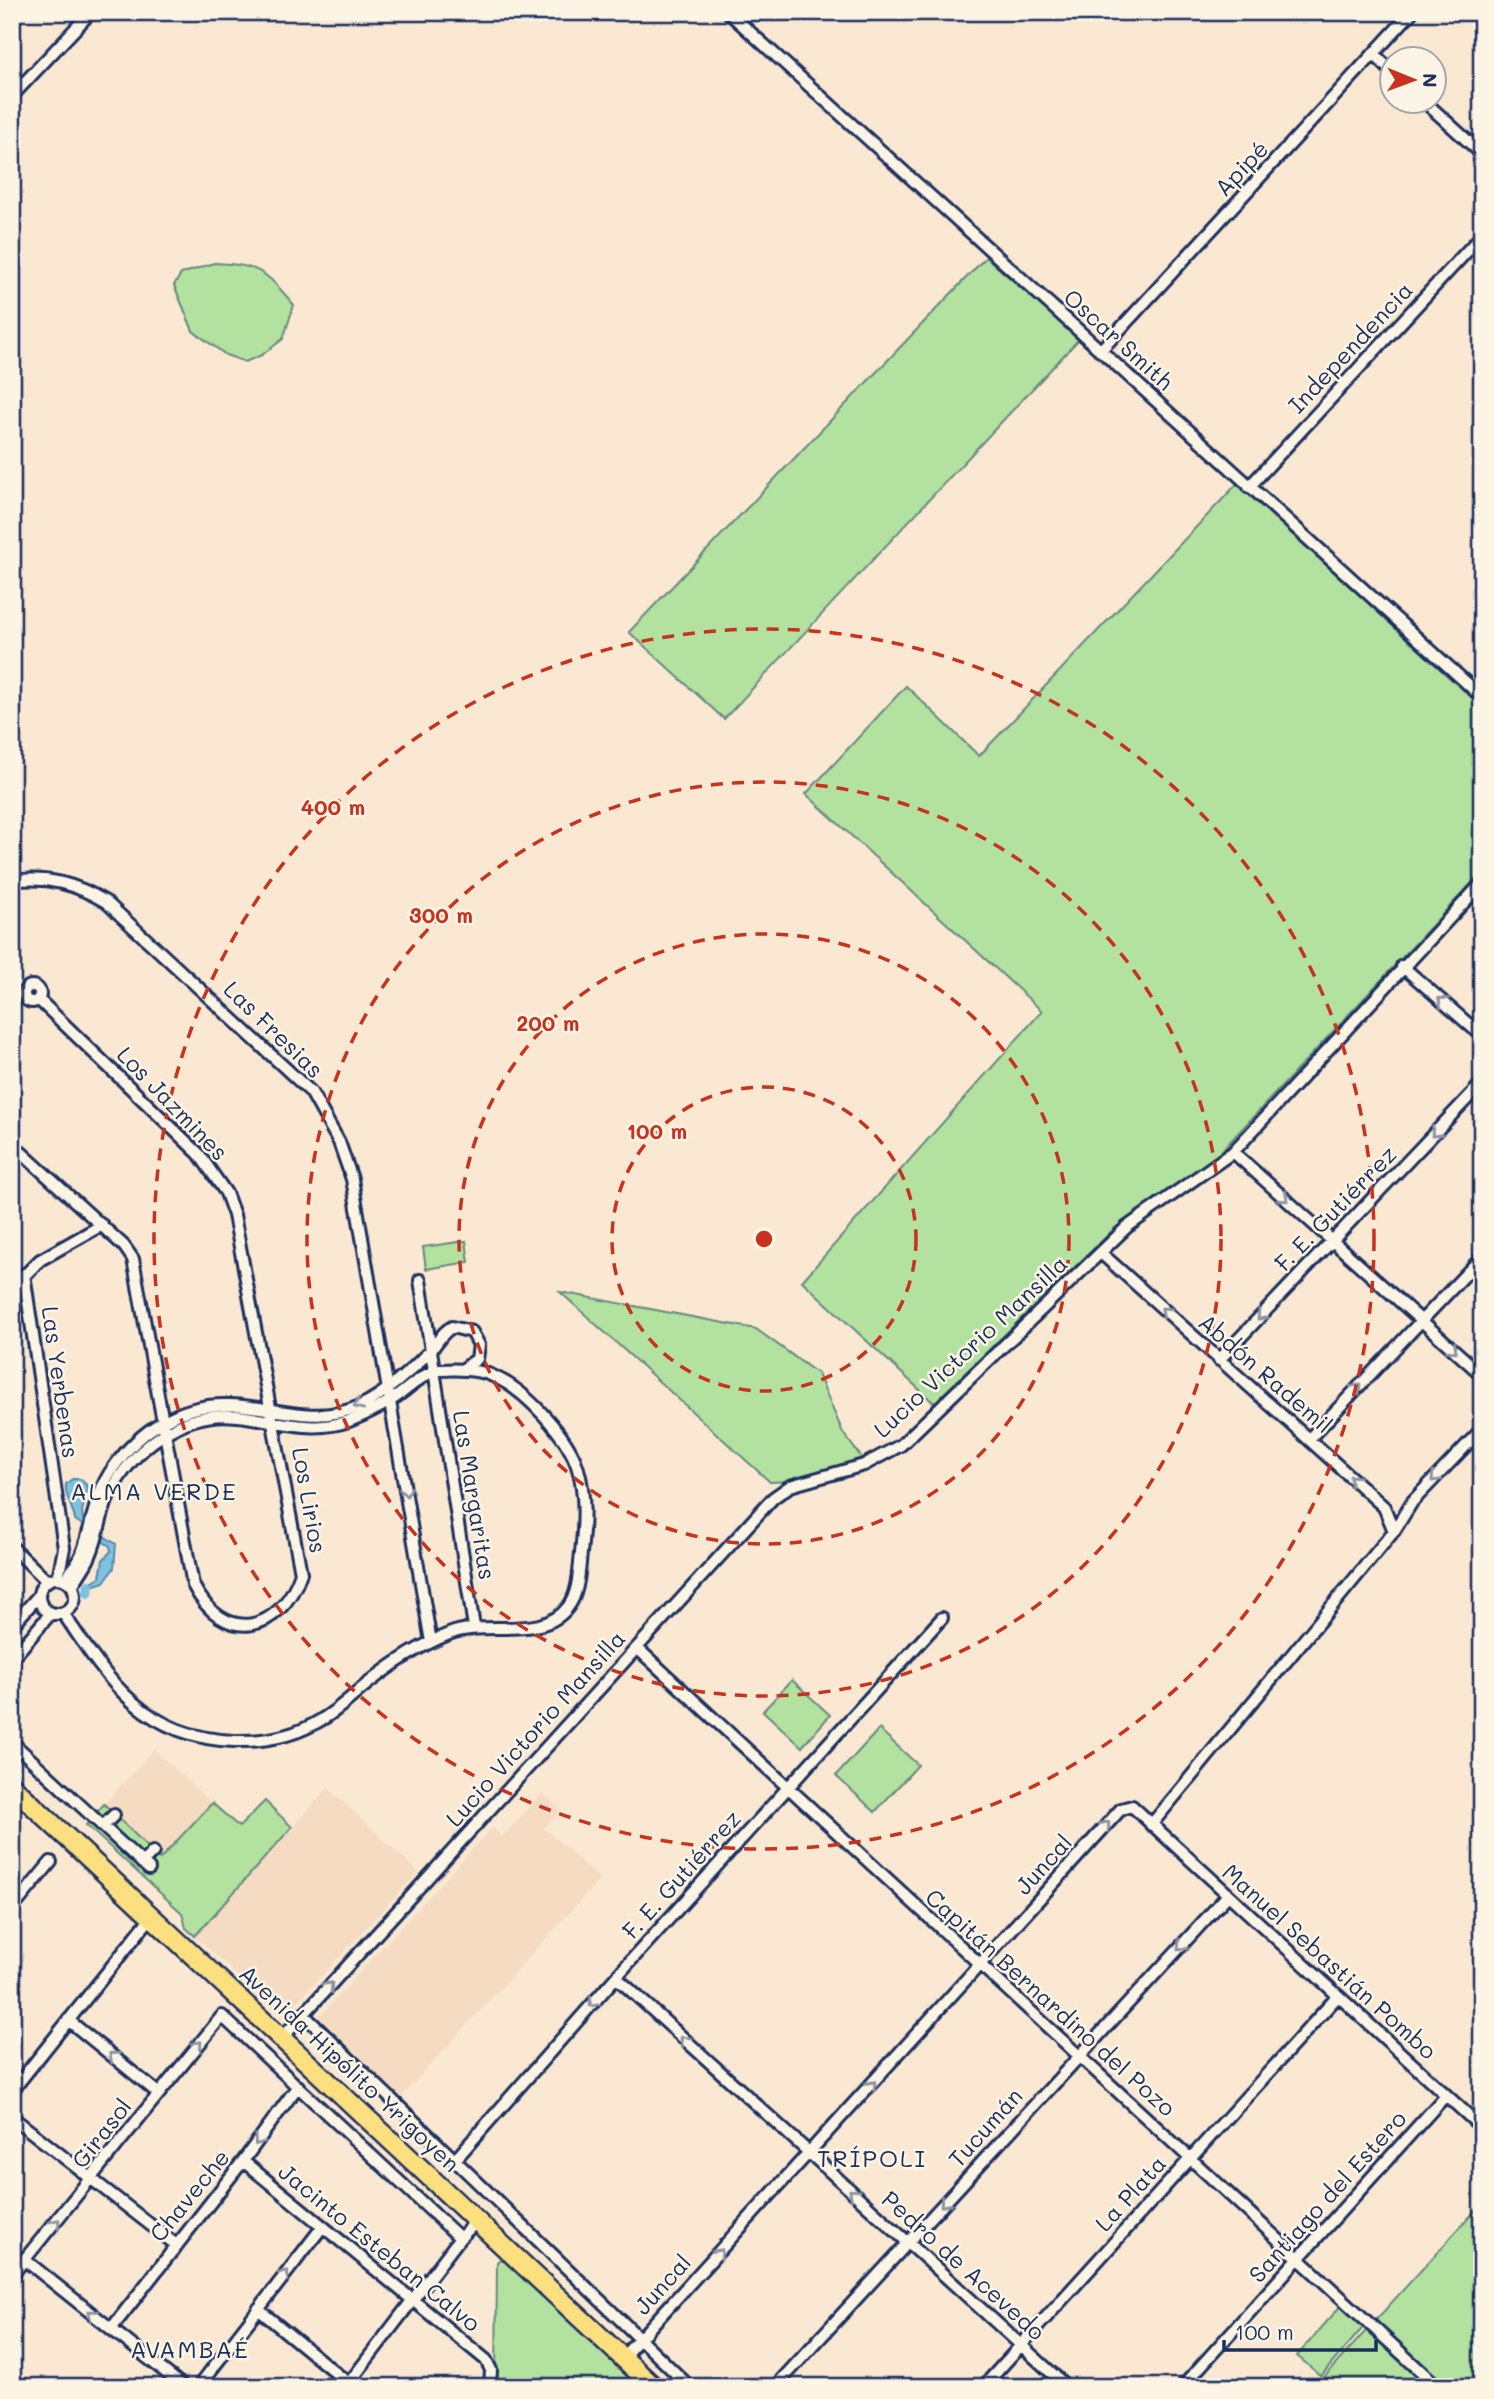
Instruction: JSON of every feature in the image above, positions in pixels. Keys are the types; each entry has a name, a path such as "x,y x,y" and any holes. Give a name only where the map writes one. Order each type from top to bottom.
{"main road":[{"name":"Avenida Hipólito Yrigoyen","path":"12,1786 654,2387"}],"street":[{"path":"12,96 91,12"},
{"name":"Oscar Smith","path":"728,12 1482,697"},
{"name":"Apipé","path":"1100,351 1412,12"},
{"path":"1375,55 1378,58"},
{"path":"1440,116 1482,155"},
{"name":"Independencia","path":"1250,487 1482,235"},
{"name":"Las Fresias","path":"12,881 29,878 63,882 82,888 106,902 311,1092 334,1131 352,1179 391,1401"},
{"name":"Lucio Victorio Mansilla","path":"283,2037 774,1498 790,1486 864,1465 901,1445 1127,1227 1233,1152 1402,966 1482,883"},
{"path":"1402,966 1482,1036"},
{"name":"Los Jazmines","path":"38,999 199,1154 226,1193 234,1215 273,1417"},
{"name":"F. E. Gutiérrez","path":"1219,1360 1482,1083"},
{"path":"12,1144 124,1246 138,1277 163,1435"},
{"path":"1233,1152 1482,1375"},
{"path":"12,1288 40,1260 102,1226"},
{"name":"Abdón Rademil","path":"1101,1253 1384,1507 1394,1531"},
{"path":"1310,1438 1482,1258"},
{"name":"Las Yerbenas","path":"24,1274 64,1548 65,1581"},
{"path":"420,1279 439,1360 457,1370"},
{"path":"12,1547 47,1581 65,1581 91,1554 111,1491 143,1451 181,1424 204,1417 227,1415 315,1416 362,1405 434,1346 452,1327 466,1328 472,1332 479,1345 477,1359 457,1370"},
{"path":"434,1346 435,1370"},
{"path":"63,1613 106,1676 132,1704 180,1732 203,1739 277,1738 319,1721 395,1663 431,1642 474,1627 538,1625 558,1618 571,1604 578,1581 583,1500 578,1468 558,1432 508,1384 493,1375 435,1370 391,1401 367,1414 340,1423 315,1427 228,1404 183,1411 161,1422 114,1466 99,1490 82,1553 65,1581"},
{"name":"Las Margaritas","path":"435,1370 474,1627"},
{"path":"391,1401 431,1642"},
{"name":"Los Lirios","path":"163,1435 193,1584 204,1606 221,1620 262,1623 283,1608 295,1592 301,1573 273,1417"},
{"path":"1151,1825 1394,1531 1412,1502 1482,1429"},
{"path":"12,1626 39,1595 47,1581"},
{"path":"39,1595 43,1608 51,1613 63,1613 74,1601 65,1581"},
{"path":"12,1659 51,1613"},
{"name":"F. E. Gutiérrez","path":"455,2160 616,1977 942,1618"},
{"name":"Capitán Bernardino del Pozo","path":"637,1648 1438,2387"},
{"path":"12,1742 145,1866 153,1852"},
{"name":"Juncal","path":"623,2357 1121,1809 1132,1806 1151,1825"},
{"path":"103,1826 114,1815"},
{"name":"Manuel Sebastián Pombo","path":"1151,1825 1482,2128"},
{"path":"12,1909 51,1861"},
{"name":"Tucumán","path":"775,2387 1227,1896"},
{"path":"12,2091 152,1916"},
{"name":"Pedro de Acevedo","path":"616,1977 1067,2387"},
{"name":"La Plata","path":"983,2387 1337,1997"},
{"path":"303,2014 690,2387"},
{"name":"Girasol","path":"12,2275 222,2016 298,2086"},
{"path":"68,2020 158,2093"},
{"path":"298,2086 460,2238"},
{"name":"Chaveche","path":"111,2329 175,2244 243,2161 298,2086"},
{"name":"Santiago del Estero","path":"1182,2387 1446,2095"},
{"path":"12,2117 175,2244"},
{"name":"Jacinto Esteban Calvo","path":"243,2161 489,2366 490,2387"},
{"path":"258,2309 347,2385 460,2238 477,2221"},
{"path":"198,2387 323,2226"},
{"path":"25,2260 184,2387"}],"shaded area":[{"path":"154,1750 212,1803 160,1859 104,1804"},
{"path":"328,1788 418,1872 283,2017 195,1936"},
{"path":"542,1793 561,1810 544,1828 600,1879 401,2097 317,2019 492,1828 502,1837"}],"green space":[{"path":"986,257 1079,339 724,719 629,632"},
{"path":"214,263 242,266 260,272 276,284 294,305 283,339 262,355 245,362 226,355 193,331 174,285 181,274"},
{"path":"1237,484 1482,707 1482,872 1212,1161 1115,1228 934,1403 802,1281 1042,1011 806,794 906,686 979,756"},
{"path":"466,1241 469,1262 426,1269 423,1247"},
{"path":"560,1292 756,1329 818,1374 843,1433 862,1458 795,1481 770,1482"},
{"path":"792,1680 830,1715 802,1747 763,1711"},
{"path":"879,1729 918,1765 875,1812 836,1776"},
{"path":"265,1801 292,1827 195,1936 186,1928 182,1913 86,1825 104,1804 160,1859 212,1803 239,1827"},
{"path":"1482,2203 1482,2387 1315,2387"},
{"path":"505,2254 645,2387 496,2387 497,2262"},
{"path":"1344,2302 1367,2323 1321,2376 1297,2356"}],"water":[{"path":"72,1479 81,1479 88,1487 82,1511 84,1526 75,1520 66,1493 66,1484"},
{"path":"104,1536 116,1544 114,1568 104,1582 92,1586 88,1584 100,1577 103,1560 111,1551 110,1546 102,1541"}],"waterway":[{"path":"88,1593 89,1585"}],"district":[{"name":"ALMA VERDE","path":"154,1490"},
{"name":"TRÍPOLI","path":"872,2157"},
{"name":"AVAMBAÉ","path":"190,2348"}]}
